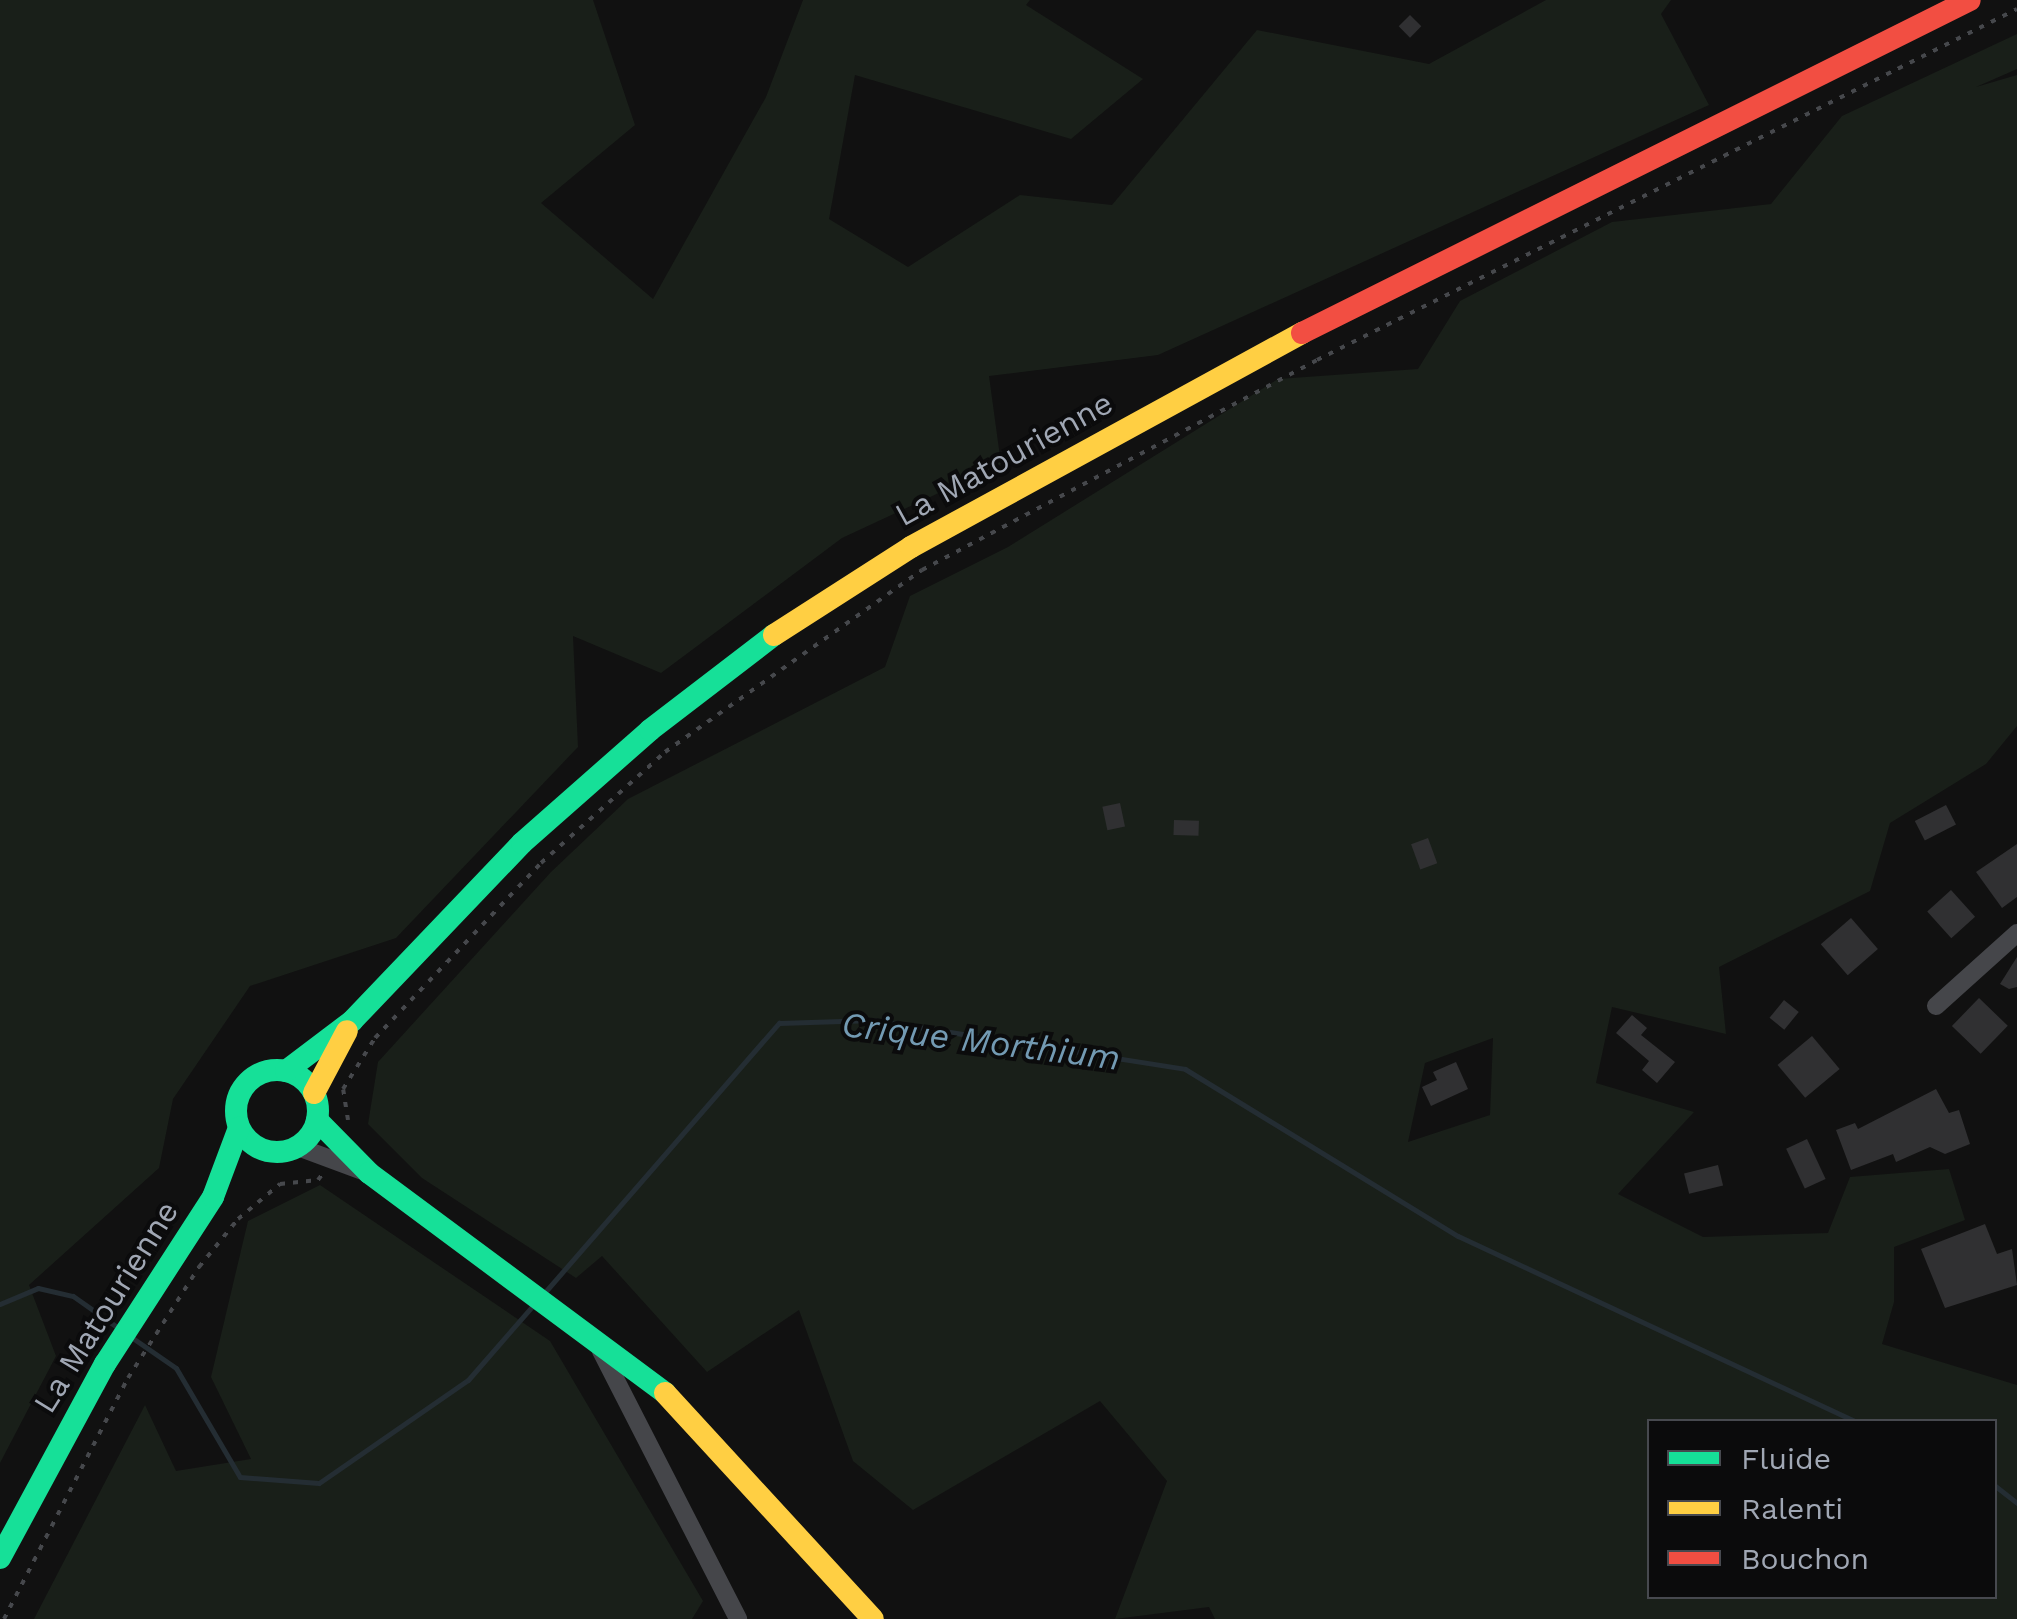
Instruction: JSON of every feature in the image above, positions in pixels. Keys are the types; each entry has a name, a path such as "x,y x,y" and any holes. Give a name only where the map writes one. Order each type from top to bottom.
{"main road":[{"name":"La Matourienne","path":"1781,90 1929,0"},
{"name":"La Matourienne","path":"286,1071 352,1020 522,843 650,730 776,633 911,548 1304,331 1781,90 1970,0"},
{"name":"La Matourienne","path":"314,1093 352,1020"},
{"path":"318,1120 298,1147 270,1152 239,1128 241,1090 261,1073 286,1071 314,1093 318,1120 339,1154 663,1391 873,1619"},
{"name":"La Matourienne","path":"0,1558 105,1364 213,1197 239,1128"},
{"name":"La Matourienne","path":"213,1197 270,1152"}],"street":[{"path":"1936,1006 2017,933"},
{"path":"298,1147 339,1154"},
{"path":"598,1346 738,1619"}],"path":[{"path":"4,1619 128,1378 238,1219 280,1184 318,1180 355,1132 344,1113 343,1089 375,1038 540,862 665,752 905,581 1317,360 2017,9"}],"shaded area":[{"path":"0,0 593,0 635,125 541,203 653,299 766,97 803,0 1030,0 1026,5 1143,79 1071,139 855,75 829,219 908,267 1020,195 1112,205 1257,30 1429,64 1546,0 1671,0 1661,14 1709,105 1158,355 989,376 1001,464 842,538 661,673 573,636 578,747 396,938 250,986 173,1099 159,1168 29,1285 56,1356 0,1463"},
{"path":"2017,34 2017,69 1976,87 2017,75 2017,726 1986,764 1890,823 1870,891 1719,967 1726,1034 1612,1007 1596,1083 1694,1112 1618,1194 1703,1237 1828,1233 1850,1177 1949,1169 1965,1220 1894,1247 1894,1302 1882,1344 2017,1385 2017,1619 1215,1619 1209,1607 1115,1619 1167,1481 1100,1401 913,1510 853,1461 799,1310 707,1372 602,1256 576,1278 422,1178 368,1124 378,1062 551,872 628,799 885,667 910,596 1008,547 1278,379 1418,369 1460,301 1612,222 1771,204 1842,116","holes":["1493,1038 1490,1115 1408,1142 1425,1063"]},
{"path":"320,1185 550,1341 703,1601 692,1619 34,1619 145,1405 176,1471 251,1459 211,1377 248,1221"}],"building":[{"path":"1410,15 1421,26 1410,38 1399,26"},
{"path":"1120,803 1125,826 1107,830 1102,807"},
{"path":"1946,805 1956,825 1925,840 1915,821"},
{"path":"1174,820 1199,821 1198,836 1173,835"},
{"path":"1428,838 1437,863 1420,870 1411,844"},
{"path":"2017,844 2017,897 2002,908 1976,872"},
{"path":"1951,890 1975,917 1951,938 1927,911"},
{"path":"1851,918 1878,949 1848,975 1821,944"},
{"path":"2017,957 2017,987 2009,989 2000,984"},
{"path":"1979,998 2008,1026 1981,1054 1952,1026"},
{"path":"1784,1000 1799,1012 1784,1030 1770,1018"},
{"path":"1632,1015 1647,1028 1641,1035 1675,1062 1657,1083 1642,1070 1649,1061 1616,1033"},
{"path":"1812,1036 1840,1069 1805,1098 1778,1065"},
{"path":"1456,1062 1468,1089 1431,1106 1422,1087 1437,1080 1433,1072"},
{"path":"1936,1089 1949,1113 1959,1110 1970,1144 1945,1154 1930,1147 1896,1162 1893,1154 1851,1170 1836,1130 1855,1123 1858,1129"},
{"path":"1807,1139 1826,1179 1805,1189 1786,1149"},
{"path":"1718,1165 1723,1185 1689,1194 1684,1173"},
{"path":"1985,1224 1997,1254 2012,1249 2017,1285 1945,1308 1921,1249"}],"waterway":[{"name":"Crique Morthium","path":"545,1292 779,1023 873,1020 1185,1069 1458,1236 1851,1419"},
{"name":"Crique Morthium","path":"0,1304 38,1288 73,1296 117,1327"},
{"name":"Crique Morthium","path":"134,1339 176,1368 240,1477 319,1483 468,1380 534,1304"},
{"name":"Crique Morthium","path":"1997,1487 2017,1503"}],"traffic: fast":[{"path":"286,1071 352,1021 522,843 650,730 774,635"},
{"path":"277,1070 293,1073 306,1082 315,1095 318,1111 315,1127 306,1140 293,1149 277,1152 261,1149 248,1140 239,1127 236,1111 239,1095 248,1082 261,1073 277,1070"},
{"path":"317,1120 369,1173 665,1393"},
{"path":"0,1558 105,1364 213,1197 239,1128"}],"traffic: slow":[{"path":"774,635 911,547 1302,333"},
{"path":"314,1093 347,1031"},
{"path":"665,1393 873,1619"}],"traffic: jam":[{"path":"1302,333 1970,0"}]}
